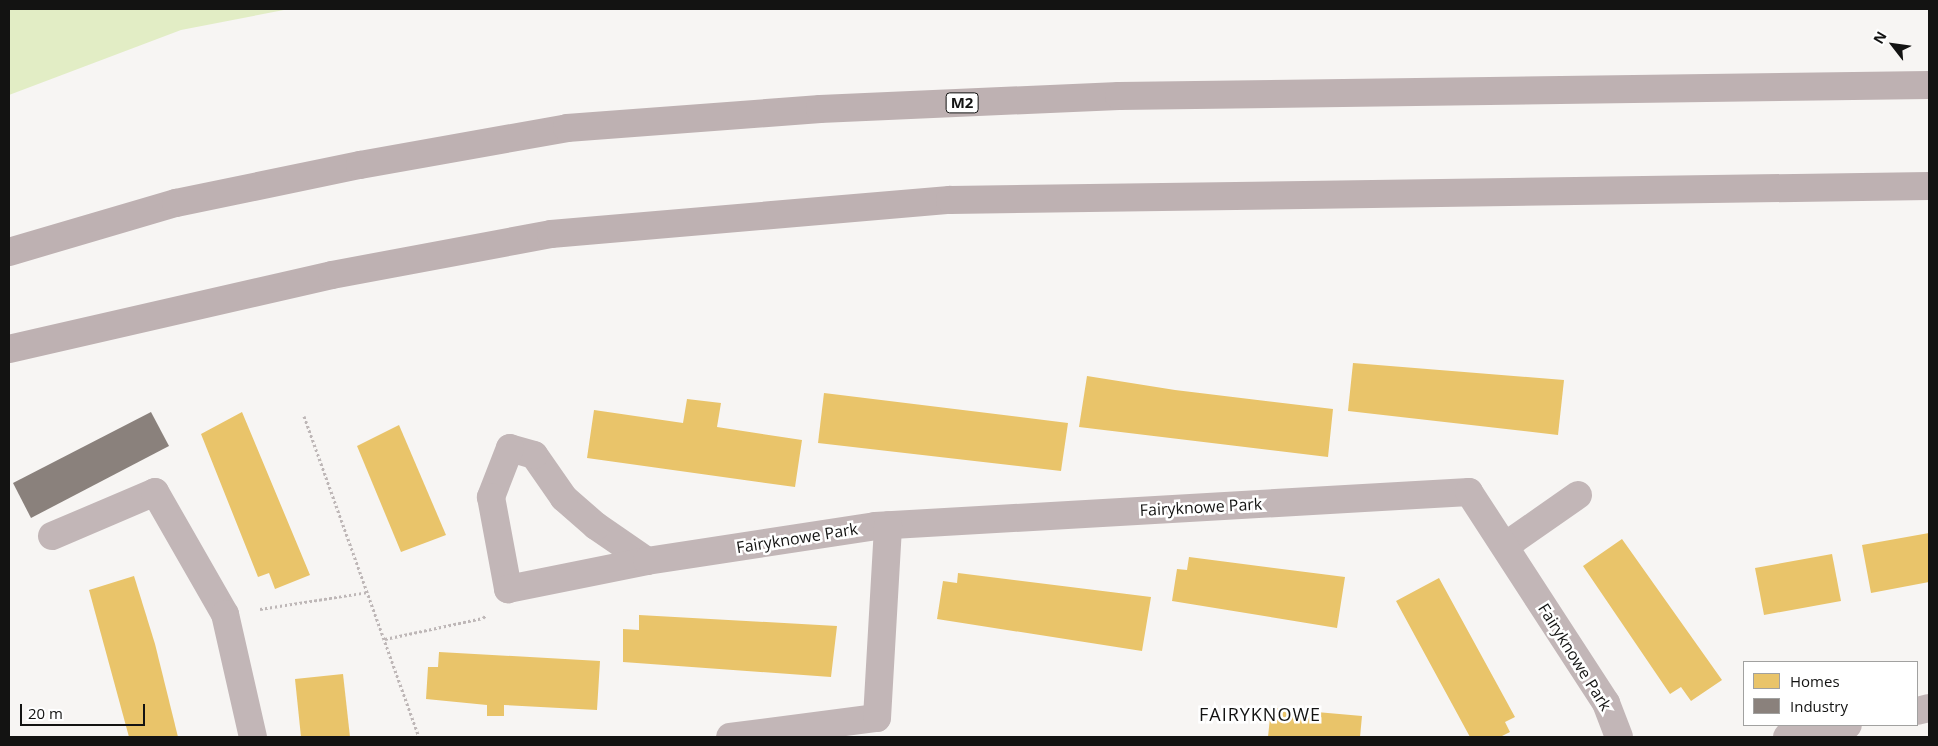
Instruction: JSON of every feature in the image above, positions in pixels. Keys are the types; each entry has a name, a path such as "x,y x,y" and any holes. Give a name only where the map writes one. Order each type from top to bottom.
{"highway":[{"name":"M2","path":"9,252 176,203 360,165 567,128 820,109 1118,96 1929,85"},
{"path":"9,349 332,275 551,234 950,200 1929,186"}],"street":[{"path":"508,589 490,497 510,448 534,455 564,498 596,526 647,561"},
{"path":"52,536 155,492 225,614 253,737"},
{"name":"Fairyknowe Park","path":"508,589 647,561 888,525 1469,492 1606,703 1619,737"},
{"path":"1504,546 1578,495"},
{"path":"730,737 877,718 888,525"},
{"path":"1787,737 1843,726"}],"path":[{"path":"304,416 419,737"},
{"path":"385,639 483,618 508,589"},
{"path":"225,614 368,592"}],"green space":[{"path":"9,9 289,9 181,30 9,95"}],"building: Homes":[{"path":"1353,363 1564,380 1558,435 1348,411"},
{"path":"1087,376 1175,390 1333,409 1328,457 1079,427"},
{"path":"824,393 1068,423 1061,471 818,443"},
{"path":"687,399 721,403 717,427 802,440 795,487 587,458 594,410 683,423"},
{"path":"242,412 310,575 275,589 269,573 258,577 201,434"},
{"path":"399,425 446,535 401,552 357,446"},
{"path":"1929,533 1929,582 1871,593 1862,545"},
{"path":"1622,539 1722,680 1691,701 1681,687 1670,694 1583,566"},
{"path":"1832,554 1841,601 1764,615 1755,568"},
{"path":"1189,557 1345,577 1337,628 1172,601 1177,569 1187,570"},
{"path":"958,573 1151,597 1142,651 937,619 943,581 957,583"},
{"path":"134,576 155,644 178,737 129,737 89,590"},
{"path":"1439,578 1515,717 1505,722 1510,732 1500,737 1470,737 1396,601"},
{"path":"639,615 837,626 831,677 623,662 623,629 639,630"},
{"path":"439,652 600,661 597,710 504,705 504,716 487,716 487,705 426,699 428,667 438,667"},
{"path":"343,674 350,737 301,737 295,679"},
{"path":"1271,708 1362,716 1360,737 1268,737"}],"building: Industry":[{"path":"151,412 169,446 31,518 13,483"}],"district":[{"name":"FAIRYKNOWE","path":"1260,714"}]}
